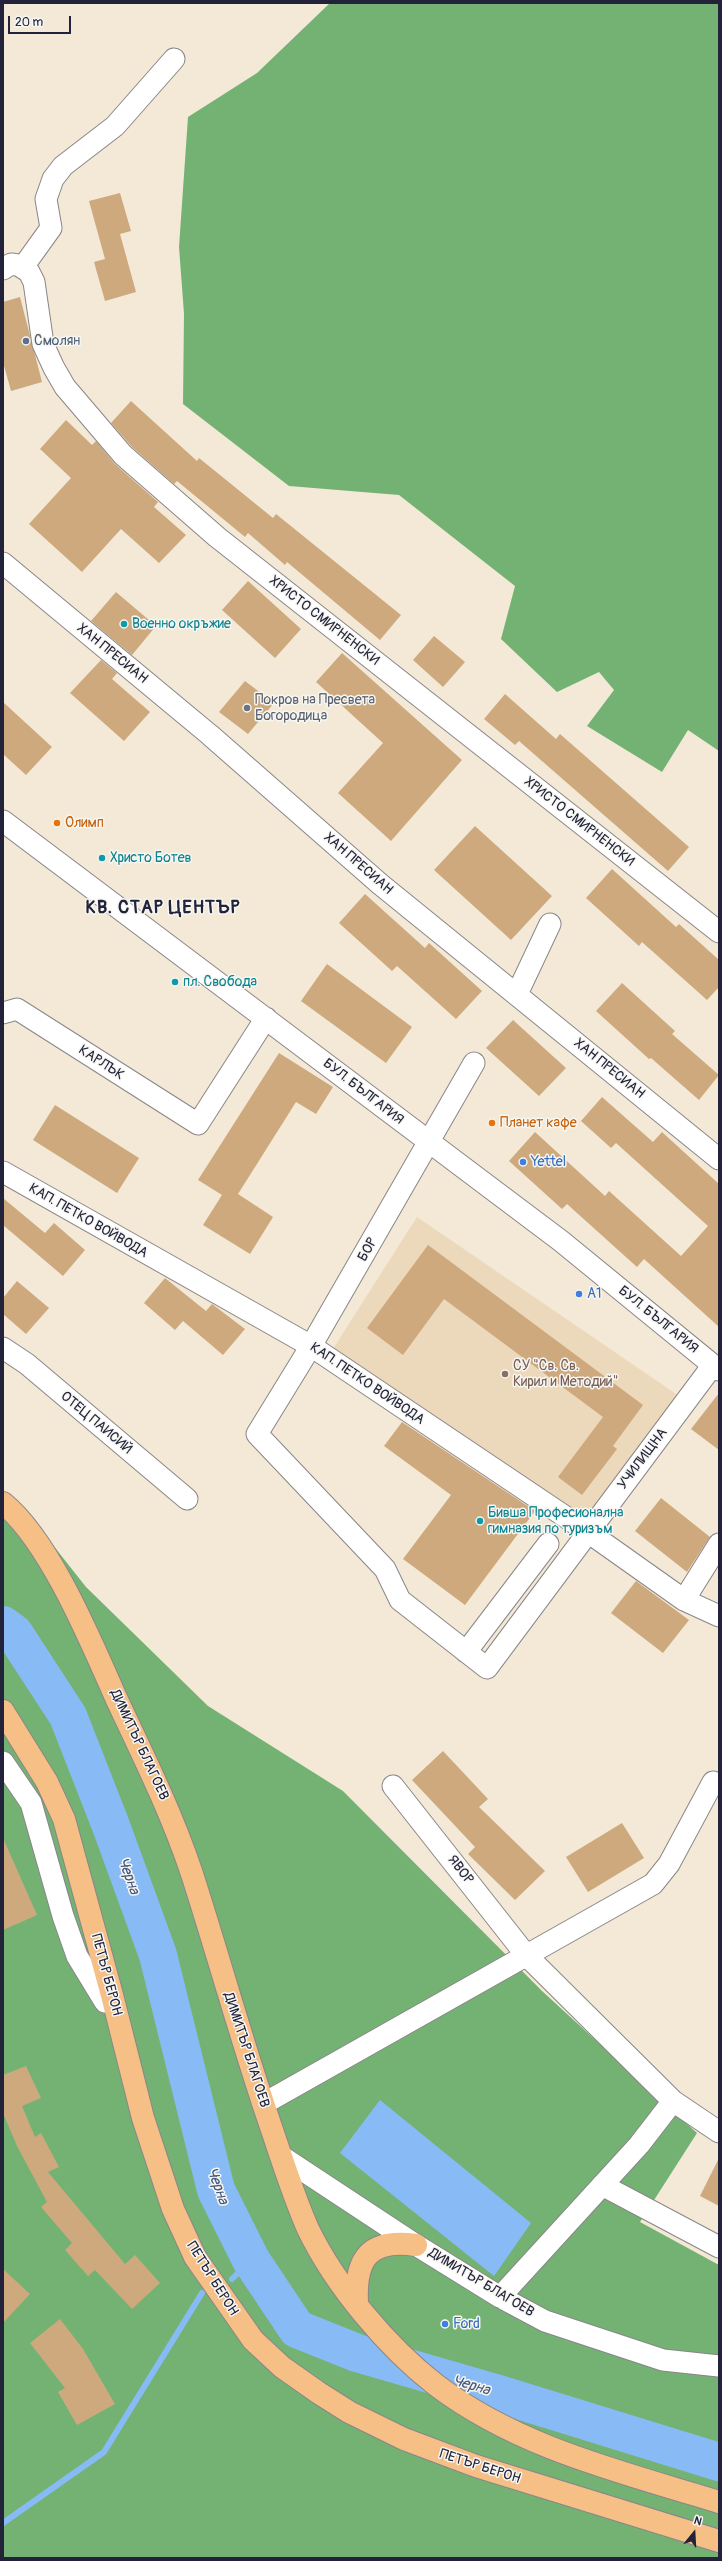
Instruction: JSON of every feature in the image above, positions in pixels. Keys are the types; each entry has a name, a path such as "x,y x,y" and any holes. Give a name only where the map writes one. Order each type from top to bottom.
{"main road":[{"name":"ДИМИТЪР БЛАГОЕВ","path":"3,1503 25,1526 38,1545 78,1614 168,1809 191,1872 263,2104 281,2156"},
{"name":"ПЕТЪР БЕРОН","path":"3,1711 41,1770 64,1820 112,1995 143,2118 173,2209 195,2257 253,2340 282,2367 319,2393 349,2412 404,2439 476,2466 719,2541"},
{"path":"281,2156 309,2231 330,2267 361,2309 435,2384 485,2417 522,2436 560,2452 719,2502"},
{"path":"361,2309 358,2272 370,2253 380,2247 399,2243 416,2245"}],"street":[{"path":"13,268 51,228 46,199 53,179 63,166 115,126 174,59"},
{"name":"ХРИСТО СМИРНЕНСКИ","path":"13,268 34,282 43,344 65,387 123,455 217,537 719,932"},
{"name":"ХАН ПРЕСИАН","path":"3,563 210,735 380,884 518,994 719,1159"},
{"name":"БУЛ. БЪЛГАРИЯ","path":"3,821 561,1241 716,1368"},
{"path":"518,994 550,924"},
{"name":"КАРЛЪК","path":"3,1013 17,1009 198,1124 266,1018"},
{"name":"БОР","path":"466,1652 400,1600 381,1564 257,1434 311,1346 430,1143 474,1063"},
{"name":"КАП. ПЕТКО ВОЙВОДА","path":"3,1172 311,1346 588,1532 684,1600 719,1616"},
{"name":"ОТЕЦ ПАИСИЙ","path":"3,1348 27,1364 187,1500"},
{"name":"УЧИЛИЩНА","path":"466,1652 487,1668 588,1532 716,1368"},
{"path":"466,1652 548,1544"},
{"path":"684,1600 719,1544"},
{"path":"3,1762 31,1803 77,1956 105,2002"},
{"path":"263,2104 653,1884 669,1864 713,1782"},
{"name":"ЯВОР","path":"393,1786 526,1955 672,2100 719,2132"},
{"path":"500,2297 639,2145 672,2100"},
{"name":"ДИМИТЪР БЛАГОЕВ","path":"281,2156 416,2245 500,2297 544,2321 663,2360 719,2366"},
{"path":"602,2185 719,2247"}],"shaded area":[{"name":"СУ \"Св. Св. Кирил и Методий\"","path":"417,1217 679,1396 585,1524 331,1352"}],"green space":[{"path":"330,3 719,3 719,751 688,730 662,772 587,726 614,690 599,672 557,692 501,639 515,586 399,495 289,486 183,404 184,314 179,247 188,117 257,73"},
{"path":"3,1497 30,1516 86,1587 208,1706 343,1791 542,1991 697,2133 640,2222 719,2265 719,2558 3,2558"}],"water":[{"path":"380,2100 531,2223 494,2276 340,2153"}],"building":[{"path":"120,193 131,231 120,234 136,292 105,301 94,262 105,259 89,201"},
{"path":"20,297 42,382 11,391 3,362 3,302"},
{"path":"131,401 197,461 199,458 273,518 276,514 401,615 380,640 287,562 285,565 248,533 245,537 177,481 174,484 132,447 111,423"},
{"path":"66,420 92,445 96,441 115,464 158,502 154,507 186,535 159,563 121,529 82,572 29,524 71,478 40,449"},
{"path":"248,581 301,629 275,658 222,610"},
{"name":"Военно окръжие","path":"116,592 156,626 132,655 91,621"},
{"path":"434,636 465,662 443,687 413,660"},
{"path":"342,653 462,760 391,841 338,793 383,743 316,682"},
{"path":"101,660 117,673 112,679 150,712 124,741 70,693"},
{"name":"Покров на Пресвета Богородица","path":"245,681 274,703 248,734 219,712"},
{"path":"505,694 556,739 560,734 689,847 668,871 519,741 515,745 484,719"},
{"path":"3,702 52,747 26,775 3,754"},
{"path":"475,826 552,896 511,940 434,870"},
{"path":"612,869 676,927 679,924 719,960 719,987 707,1000 642,942 639,946 586,898"},
{"path":"365,894 425,948 429,943 482,991 456,1019 397,966 392,971 339,923"},
{"path":"327,964 412,1027 386,1063 301,1001"},
{"path":"622,983 675,1031 672,1034 719,1075 699,1100 651,1058 649,1059 596,1011"},
{"path":"513,1020 566,1068 539,1096 486,1048"},
{"path":"279,1053 333,1087 316,1114 296,1102 238,1194 273,1217 250,1254 203,1225 222,1195 198,1180"},
{"path":"602,1097 653,1142 662,1132 719,1184 719,1327 644,1259 637,1267 567,1204 562,1209 509,1161 535,1132 605,1196 609,1191 681,1256 708,1226 616,1143 611,1148 581,1121"},
{"path":"55,1105 139,1158 117,1193 33,1140"},
{"path":"3,1198 45,1233 54,1223 85,1250 63,1276 3,1225"},
{"path":"428,1245 643,1405 613,1446 617,1449 582,1495 558,1477 603,1417 444,1299 403,1355 367,1328"},
{"path":"165,1278 206,1311 212,1304 245,1329 223,1355 183,1321 175,1330 144,1303"},
{"path":"17,1281 49,1308 26,1334 3,1314 3,1298"},
{"path":"719,1393 719,1450 691,1429"},
{"name":"Бивша Професионална гимназия по туризъм","path":"402,1422 535,1511 465,1605 403,1559 451,1495 384,1446"},
{"path":"661,1498 710,1537 687,1572 635,1531"},
{"path":"636,1581 689,1620 663,1653 611,1613"},
{"path":"443,1751 488,1799 479,1807 545,1871 515,1900 468,1854 475,1847 412,1780"},
{"path":"622,1823 644,1858 588,1892 566,1857"},
{"path":"3,1838 37,1915 3,1930"},
{"path":"26,2066 41,2098 22,2106 35,2137 41,2133 59,2167 48,2172 125,2264 135,2255 160,2283 132,2309 95,2270 88,2276 65,2250 72,2243 41,2207 47,2202 17,2146 3,2113 3,2075"},
{"path":"719,2158 719,2206 700,2196"},
{"path":"3,2269 30,2294 3,2323"},
{"path":"60,2319 83,2349 115,2404 77,2425 58,2392 65,2388 30,2343"}],"waterway":[{"name":"Черна","path":"3,1625 14,1633 68,1716 111,1826 158,1955 216,2190 251,2260 297,2329 357,2353 502,2395 719,2462"},
{"path":"232,2279 251,2260"},
{"path":"3,2523 104,2452 202,2293"}],"place":[{"name":"Смолян","path":"26,341"},
{"name":"Военно окръжие","path":"124,624"},
{"name":"Покров на Пресвета Богородица","path":"247,708"},
{"name":"Олимп","path":"57,823"},
{"name":"Христо Ботев","path":"102,858"},
{"name":"пл. Свобода","path":"175,982"},
{"name":"Планет кафе","path":"492,1123"},
{"name":"Yettel","path":"523,1162"},
{"name":"A1","path":"579,1294"},
{"name":"СУ \"Св. Св. Кирил и Методий\"","path":"505,1374"},
{"name":"Бивша Професионална гимназия по туризъм","path":"480,1521"},
{"name":"Ford","path":"445,2324"}],"district":[{"name":"КВ. СТАР ЦЕНТЪР","path":"163,908"}]}
